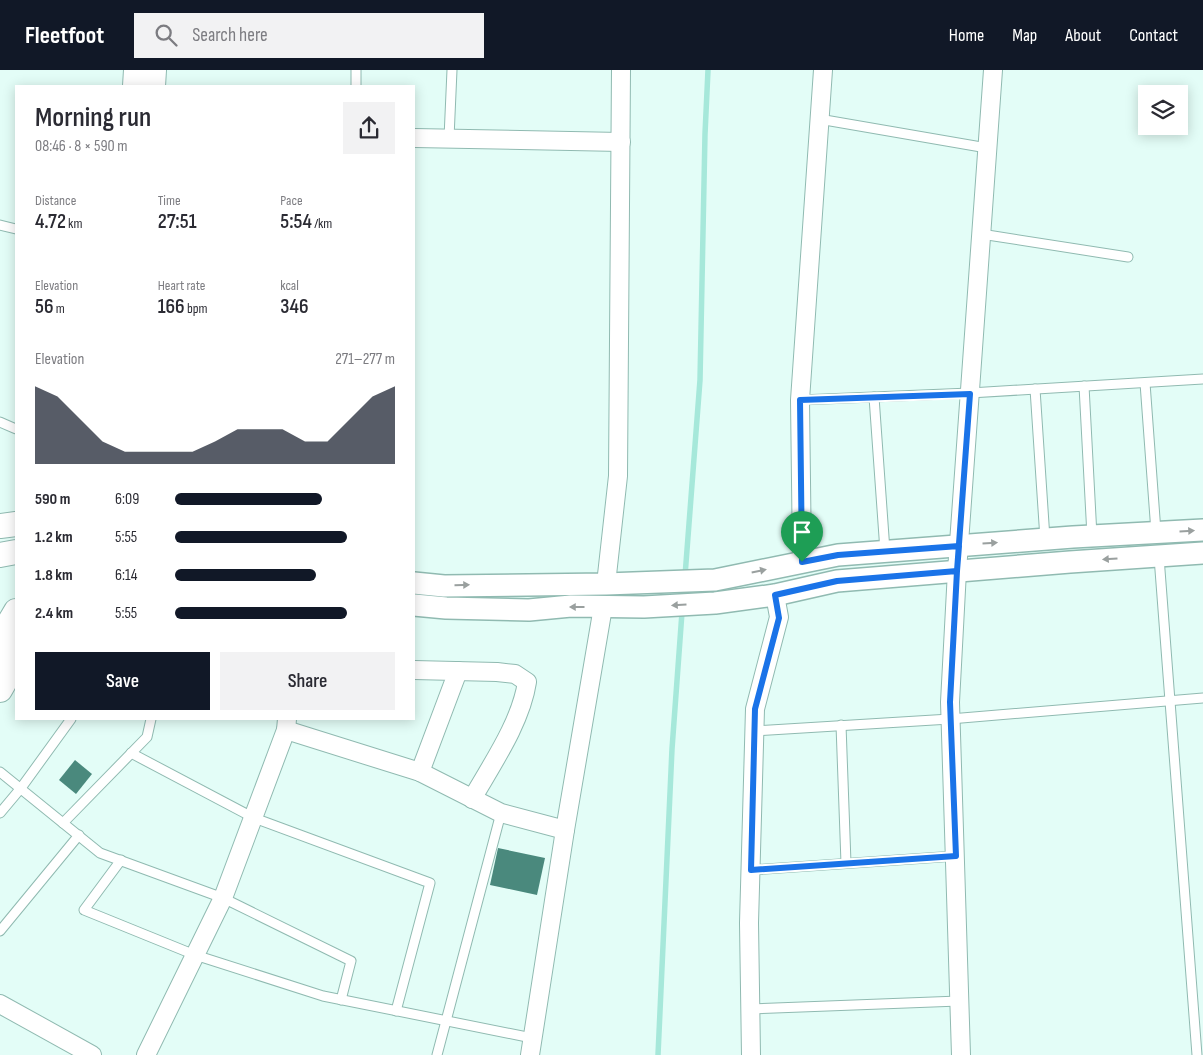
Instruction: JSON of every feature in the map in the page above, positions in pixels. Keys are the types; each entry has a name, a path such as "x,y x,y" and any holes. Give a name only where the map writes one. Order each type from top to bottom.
{"main road":[{"path":"135,85 136,70"},
{"path":"144,85 146,70"},
{"path":"153,85 154,70"},
{"path":"0,526 15,524"},
{"path":"0,555 15,552"},
{"path":"0,638 15,613"},
{"path":"0,668 15,641"},
{"path":"0,690 15,664"}],"street":[{"path":"606,584 618,476 621,70"},
{"path":"802,562 800,400 823,70"},
{"path":"961,1055 956,856 950,719 957,571 993,70"},
{"path":"415,138 621,142"},
{"path":"415,583 444,586 606,584 715,580 838,555 1045,539 1203,530"},
{"path":"415,605 446,608 529,610 571,606 644,607 715,603 775,595 837,581 1203,553"},
{"path":"751,1055 749,923 755,709 779,618 775,595"},
{"path":"531,1047 603,607"},
{"path":"415,670 515,674 527,682 524,699 513,724 472,799"},
{"path":"420,772 458,671"},
{"path":"146,1055 223,898 254,818 286,724 420,772 501,813 565,830"},
{"path":"0,1004 92,1055"}],"lane":[{"path":"356,70 356,85"},
{"path":"448,138 452,70"},
{"path":"819,119 987,148"},
{"path":"0,225 15,229"},
{"path":"981,234 1128,257"},
{"path":"800,400 970,394 1203,379"},
{"path":"1145,383 1156,532"},
{"path":"1084,386 1092,536"},
{"path":"1035,389 1045,539"},
{"path":"874,397 885,551"},
{"path":"0,422 15,429"},
{"path":"1159,556 1197,1055"},
{"path":"755,731 950,719 1203,698"},
{"path":"0,813 21,788 70,720"},
{"path":"63,823 147,736 151,720"},
{"path":"841,726 846,863"},
{"path":"131,753 254,818 430,883 396,1011"},
{"path":"0,772 100,853 223,898 351,961 341,1000"},
{"path":"437,1055 501,813"},
{"path":"0,931 79,835"},
{"path":"751,870 956,856"},
{"path":"120,860 84,910 195,955 323,996 446,1021 531,1047"},
{"path":"750,1009 960,1001"}],"building":[{"path":"75,760 92,774 76,794 59,780"},
{"path":"498,848 545,858 537,895 490,885"}],"waterway":[{"path":"685,576 700,380 708,70"},
{"path":"658,1055 672,749 684,585"}],"route":[{"path":"802,562 800,400 970,394 957,571 950,702 956,856 751,870 755,709 779,618 775,595 837,581 957,571 959,546 838,555 802,562"}]}
